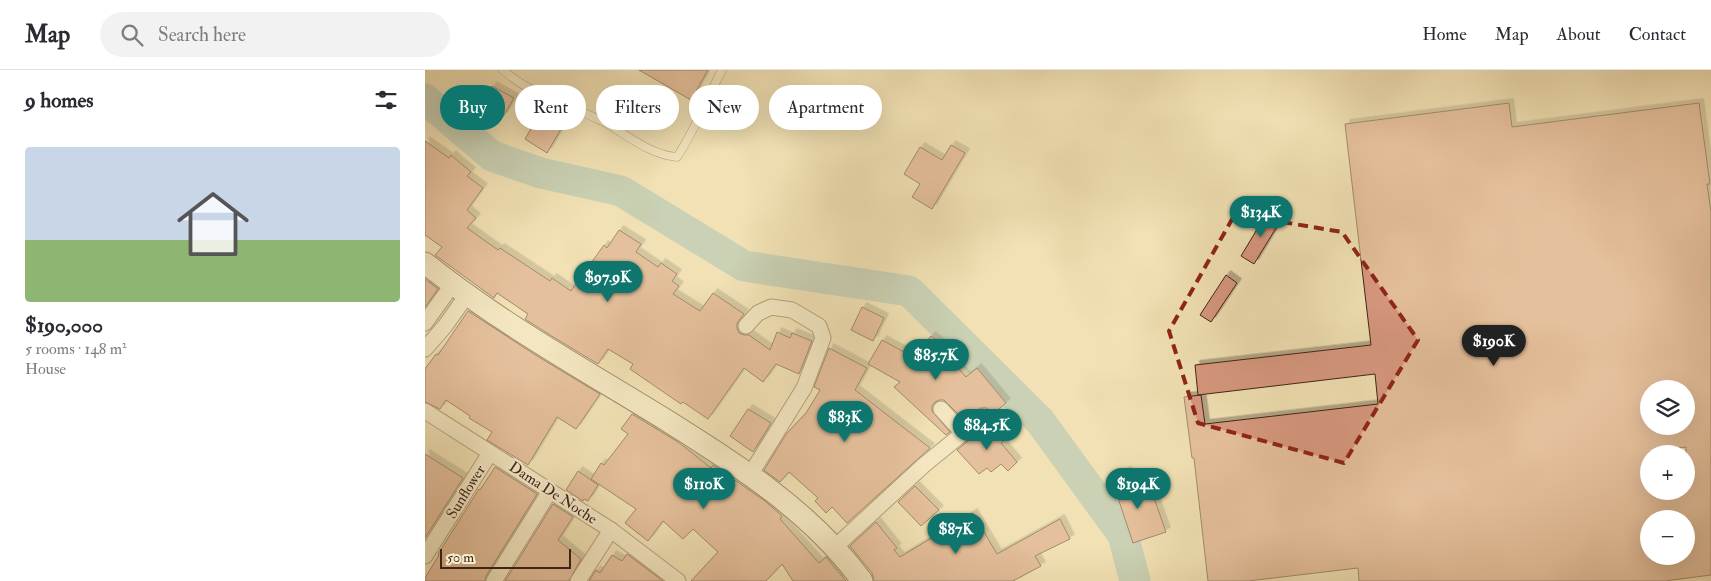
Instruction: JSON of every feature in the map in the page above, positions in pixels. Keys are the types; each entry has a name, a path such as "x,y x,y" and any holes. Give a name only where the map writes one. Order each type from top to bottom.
{"street":[{"path":"425,263 494,313 750,475 792,508 834,548 862,581"},
{"path":"425,323 439,302 460,290"},
{"path":"425,349 454,312 460,290"},
{"path":"439,302 454,312"},
{"path":"746,326 757,313 771,307 792,310 819,326 823,338 804,388 750,475"},
{"path":"941,409 963,433"},
{"name":"Dama De Noche","path":"425,411 611,530 668,578"},
{"path":"834,548 923,465 983,417"},
{"name":"Sunflower","path":"425,556 490,453"},
{"path":"494,581 551,491"},
{"path":"578,581 611,530"}],"lane":[{"path":"503,70 529,89 600,120 662,156 677,157 691,134 722,70"}],"highlighted area":[{"path":"1235,214 1342,232 1418,340 1344,463 1198,423 1169,331"}],"building":[{"path":"639,70 708,70 700,85 689,85 689,99 679,93 679,85 665,85"},
{"path":"505,93 514,98 505,114"},
{"path":"1509,103 1512,127 1699,103 1710,184 1707,184 1711,212 1711,575 1665,581 1359,581 1358,568 1248,581 1208,581 1194,458 1192,458 1184,397 1201,395 1205,424 1378,404 1375,374 1198,395 1195,365 1371,345 1345,124"},
{"path":"530,130 560,130 547,153 525,139"},
{"path":"425,141 449,158 451,155 471,172 467,176 483,188 467,210 476,218 467,228 498,250 500,248 550,281 552,278 571,291 604,245 607,248 619,230 641,244 636,252 658,267 661,263 677,274 672,281 679,286 673,294 700,311 713,293 744,314 737,323 739,333 749,335 770,350 777,332 790,338 792,333 812,341 799,374 776,364 763,382 744,368 708,419 683,402 681,404 630,369 633,364 608,349 598,364 550,335 525,319 528,314 497,293 494,298 435,255 442,247 425,235"},
{"path":"951,145 965,153 932,209 912,197 920,184 904,174 920,147 942,160"},
{"path":"1268,211 1281,220 1254,264 1241,256"},
{"path":"1226,275 1237,283 1211,322 1200,315"},
{"path":"425,279 438,289 425,307"},
{"path":"862,307 884,318 873,341 851,330"},
{"path":"468,311 600,394 576,429 557,417 528,465 487,440 492,432 469,418 470,416 446,400 440,409 425,402 425,369 436,354 438,355"},
{"path":"931,336 953,354 949,358 966,377 977,368 1006,403 992,415 987,408 981,408 964,420 944,400 935,402 932,406 932,411 950,432 946,435 894,387 900,382 868,364 882,340 913,357"},
{"path":"829,348 867,368 855,390 930,448 847,523 832,507 826,513 815,501 818,498 789,472 780,482 764,470 787,433 806,413 820,390 814,387"},
{"path":"748,409 771,423 753,452 730,436"},
{"path":"632,414 678,442 711,468 713,465 765,501 782,516 780,519 819,563 826,557 846,581 793,581 782,564 766,581 691,581 718,552 693,529 683,539 663,521 648,541 625,523 636,509 591,479 601,463 604,465 628,434 621,429"},
{"path":"989,424 1005,440 1001,443 1017,462 1008,471 1001,464 991,472 987,468 979,474 957,450"},
{"path":"425,454 463,478 425,538"},
{"path":"495,467 537,494 486,576 485,581 425,581 438,554"},
{"path":"578,471 598,485 588,501 584,499 583,501 566,490"},
{"path":"1127,471 1138,500 1153,495 1166,532 1133,543 1111,477"},
{"path":"915,486 939,510 921,526 898,502"},
{"path":"553,504 573,517 558,540 581,559 569,581 505,581"},
{"path":"973,513 997,554 1060,519 1070,539 1035,556 1041,566 1013,581 874,581 872,573 850,546 876,522 897,548 894,550 900,557"},
{"path":"627,554 663,581 589,581 596,570 600,573 612,555 622,561"}],"waterway":[{"path":"425,99 492,156 541,173 621,191 744,266 909,291 1040,421 1123,535 1135,581"}]}
